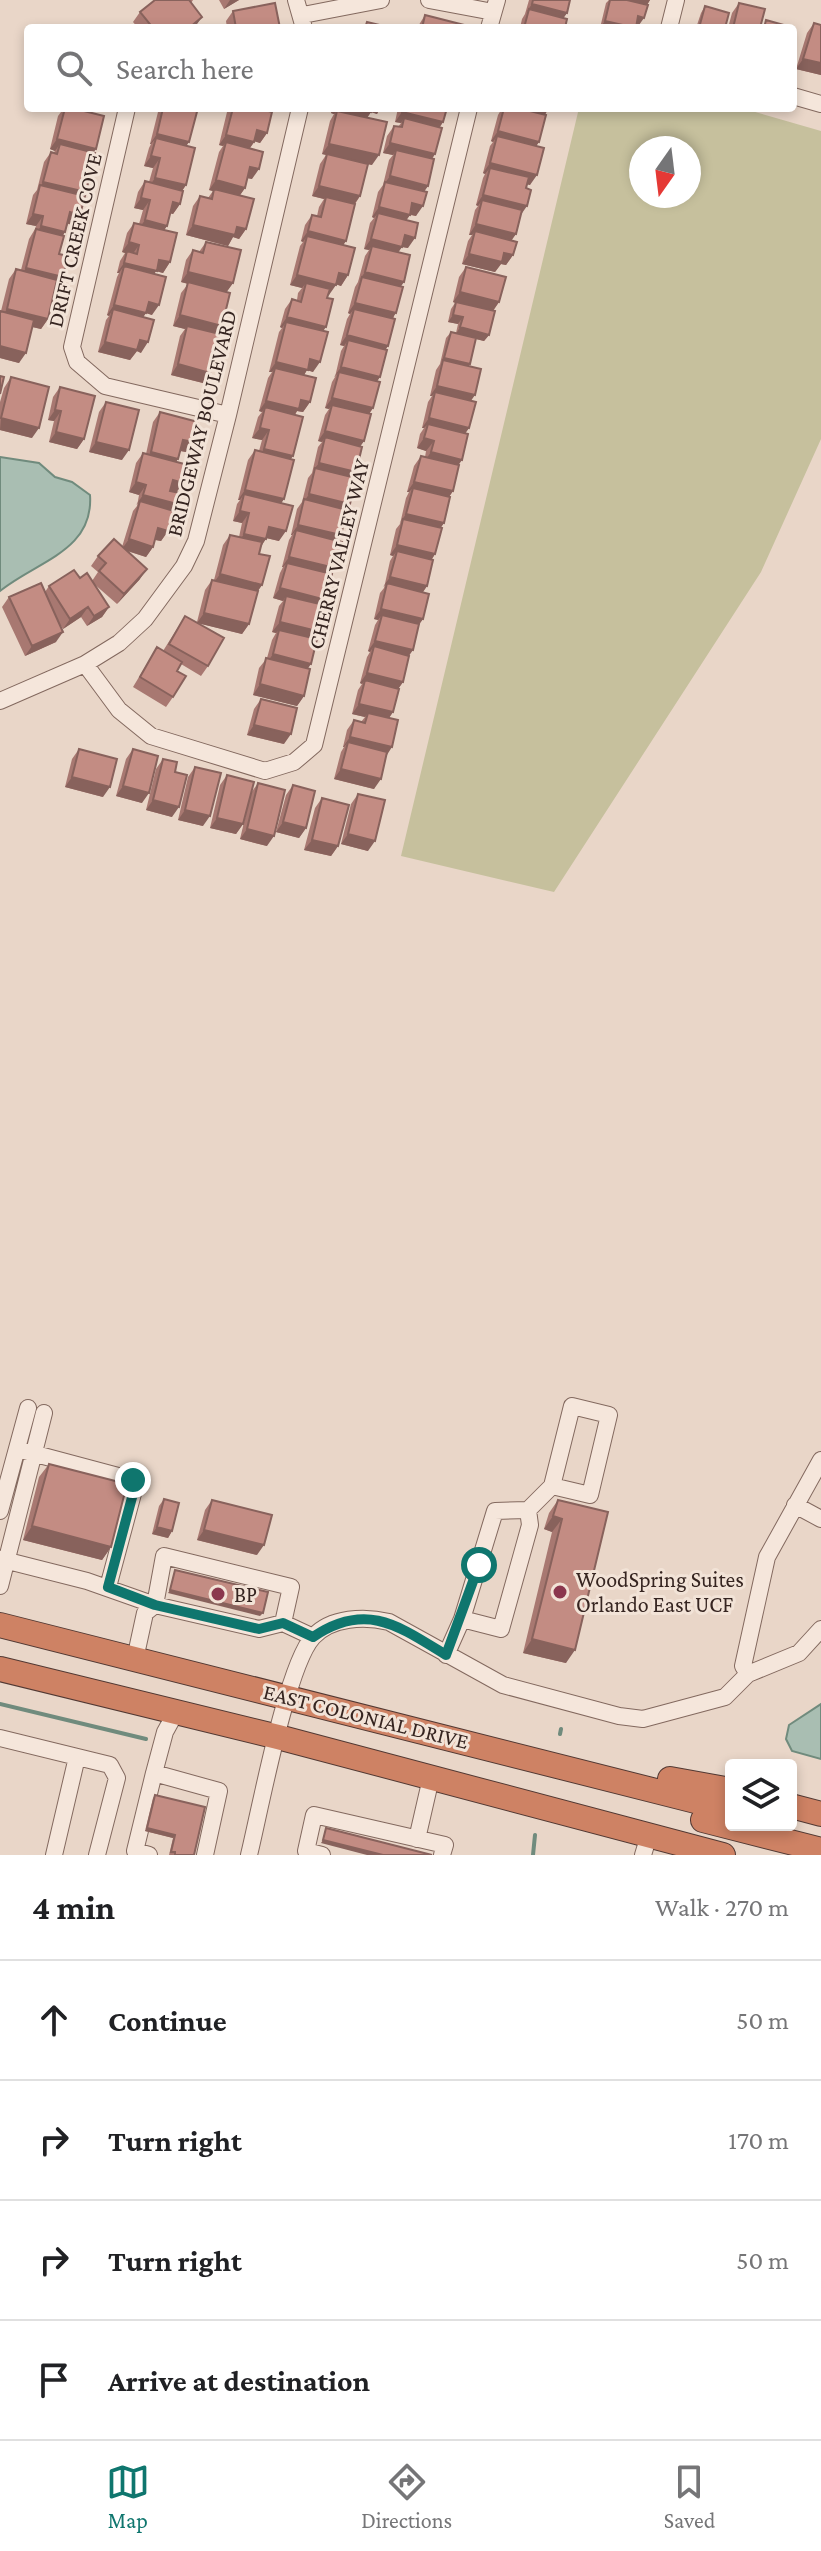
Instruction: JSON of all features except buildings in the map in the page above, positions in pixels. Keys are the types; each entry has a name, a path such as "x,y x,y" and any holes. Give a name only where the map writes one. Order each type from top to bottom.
{"highway":[{"name":"EAST COLONIAL DRIVE","path":"0,1625 135,1659 286,1704 459,1740 725,1808"},
{"name":"EAST COLONIAL DRIVE","path":"0,1669 431,1778 646,1845 723,1855"},
{"path":"286,1704 821,1850"},
{"path":"459,1740 725,1789"},
{"path":"797,1808 821,1814"},
{"path":"797,1829 821,1835"}],"street":[{"path":"301,14 381,0"},
{"path":"429,0 493,13"},
{"path":"670,24 676,0"},
{"path":"797,97 821,104"},
{"name":"DRIFT CREEK COVE","path":"126,112 72,347 77,362 105,386 228,415"},
{"name":"BRIDGEWAY BOULEVARD","path":"0,701 85,664 119,643 145,619 184,566 196,541 228,415 299,112"},
{"name":"CHERRY VALLEY WAY","path":"85,664 119,710 151,736 265,771 294,762 314,745 468,112"},
{"path":"446,1655 462,1619 495,1511 528,1510 552,1486 572,1406 609,1415 590,1495 552,1486"},
{"path":"18,1514 0,1510 25,1451 36,1411"},
{"path":"25,1451 133,1480 134,1490 104,1586"},
{"path":"0,1586 3,1560 18,1514 25,1451"},
{"path":"748,1674 743,1666 767,1557 821,1460"},
{"path":"795,1505 821,1519"},
{"path":"462,1619 501,1629 530,1525 528,1510"},
{"path":"135,1659 145,1613 155,1605 164,1556 291,1587 283,1623"},
{"path":"3,1560 104,1586 155,1605 259,1629 283,1623 313,1637"},
{"path":"249,1855 295,1670 313,1637 350,1619 370,1618 409,1632 503,1685 631,1718 669,1713 725,1697 748,1674 799,1653 821,1629"},
{"path":"149,1855 135,1851 165,1732 176,1712"},
{"path":"0,1738 110,1765 117,1778 97,1855"},
{"path":"54,1855 77,1757"},
{"path":"154,1773 219,1791 205,1855"},
{"path":"417,1839 431,1778"},
{"path":"311,1854 314,1815 445,1845 442,1855"}],"shaded area":[{"path":"578,112 755,112 821,131 821,439 761,572 554,892 401,856"},
{"path":"0,457 39,463 55,477 72,482 90,495 89,514 73,542 0,591"},
{"path":"821,1704 821,1759 792,1751 786,1739 789,1725"}],"waterway":[{"path":"0,1704 146,1739"},
{"path":"560,1734 561,1729"},
{"path":"533,1855 535,1835"}],"place":[{"name":"WoodSpring Suites Orlando East UCF","path":"560,1592"},
{"name":"BP","path":"218,1594"}],"route":[{"path":"133,1480 134,1490 108,1587 155,1605 259,1629 283,1623 313,1637 326,1628 350,1619 370,1618 389,1622 446,1655 462,1619 479,1565"}]}
